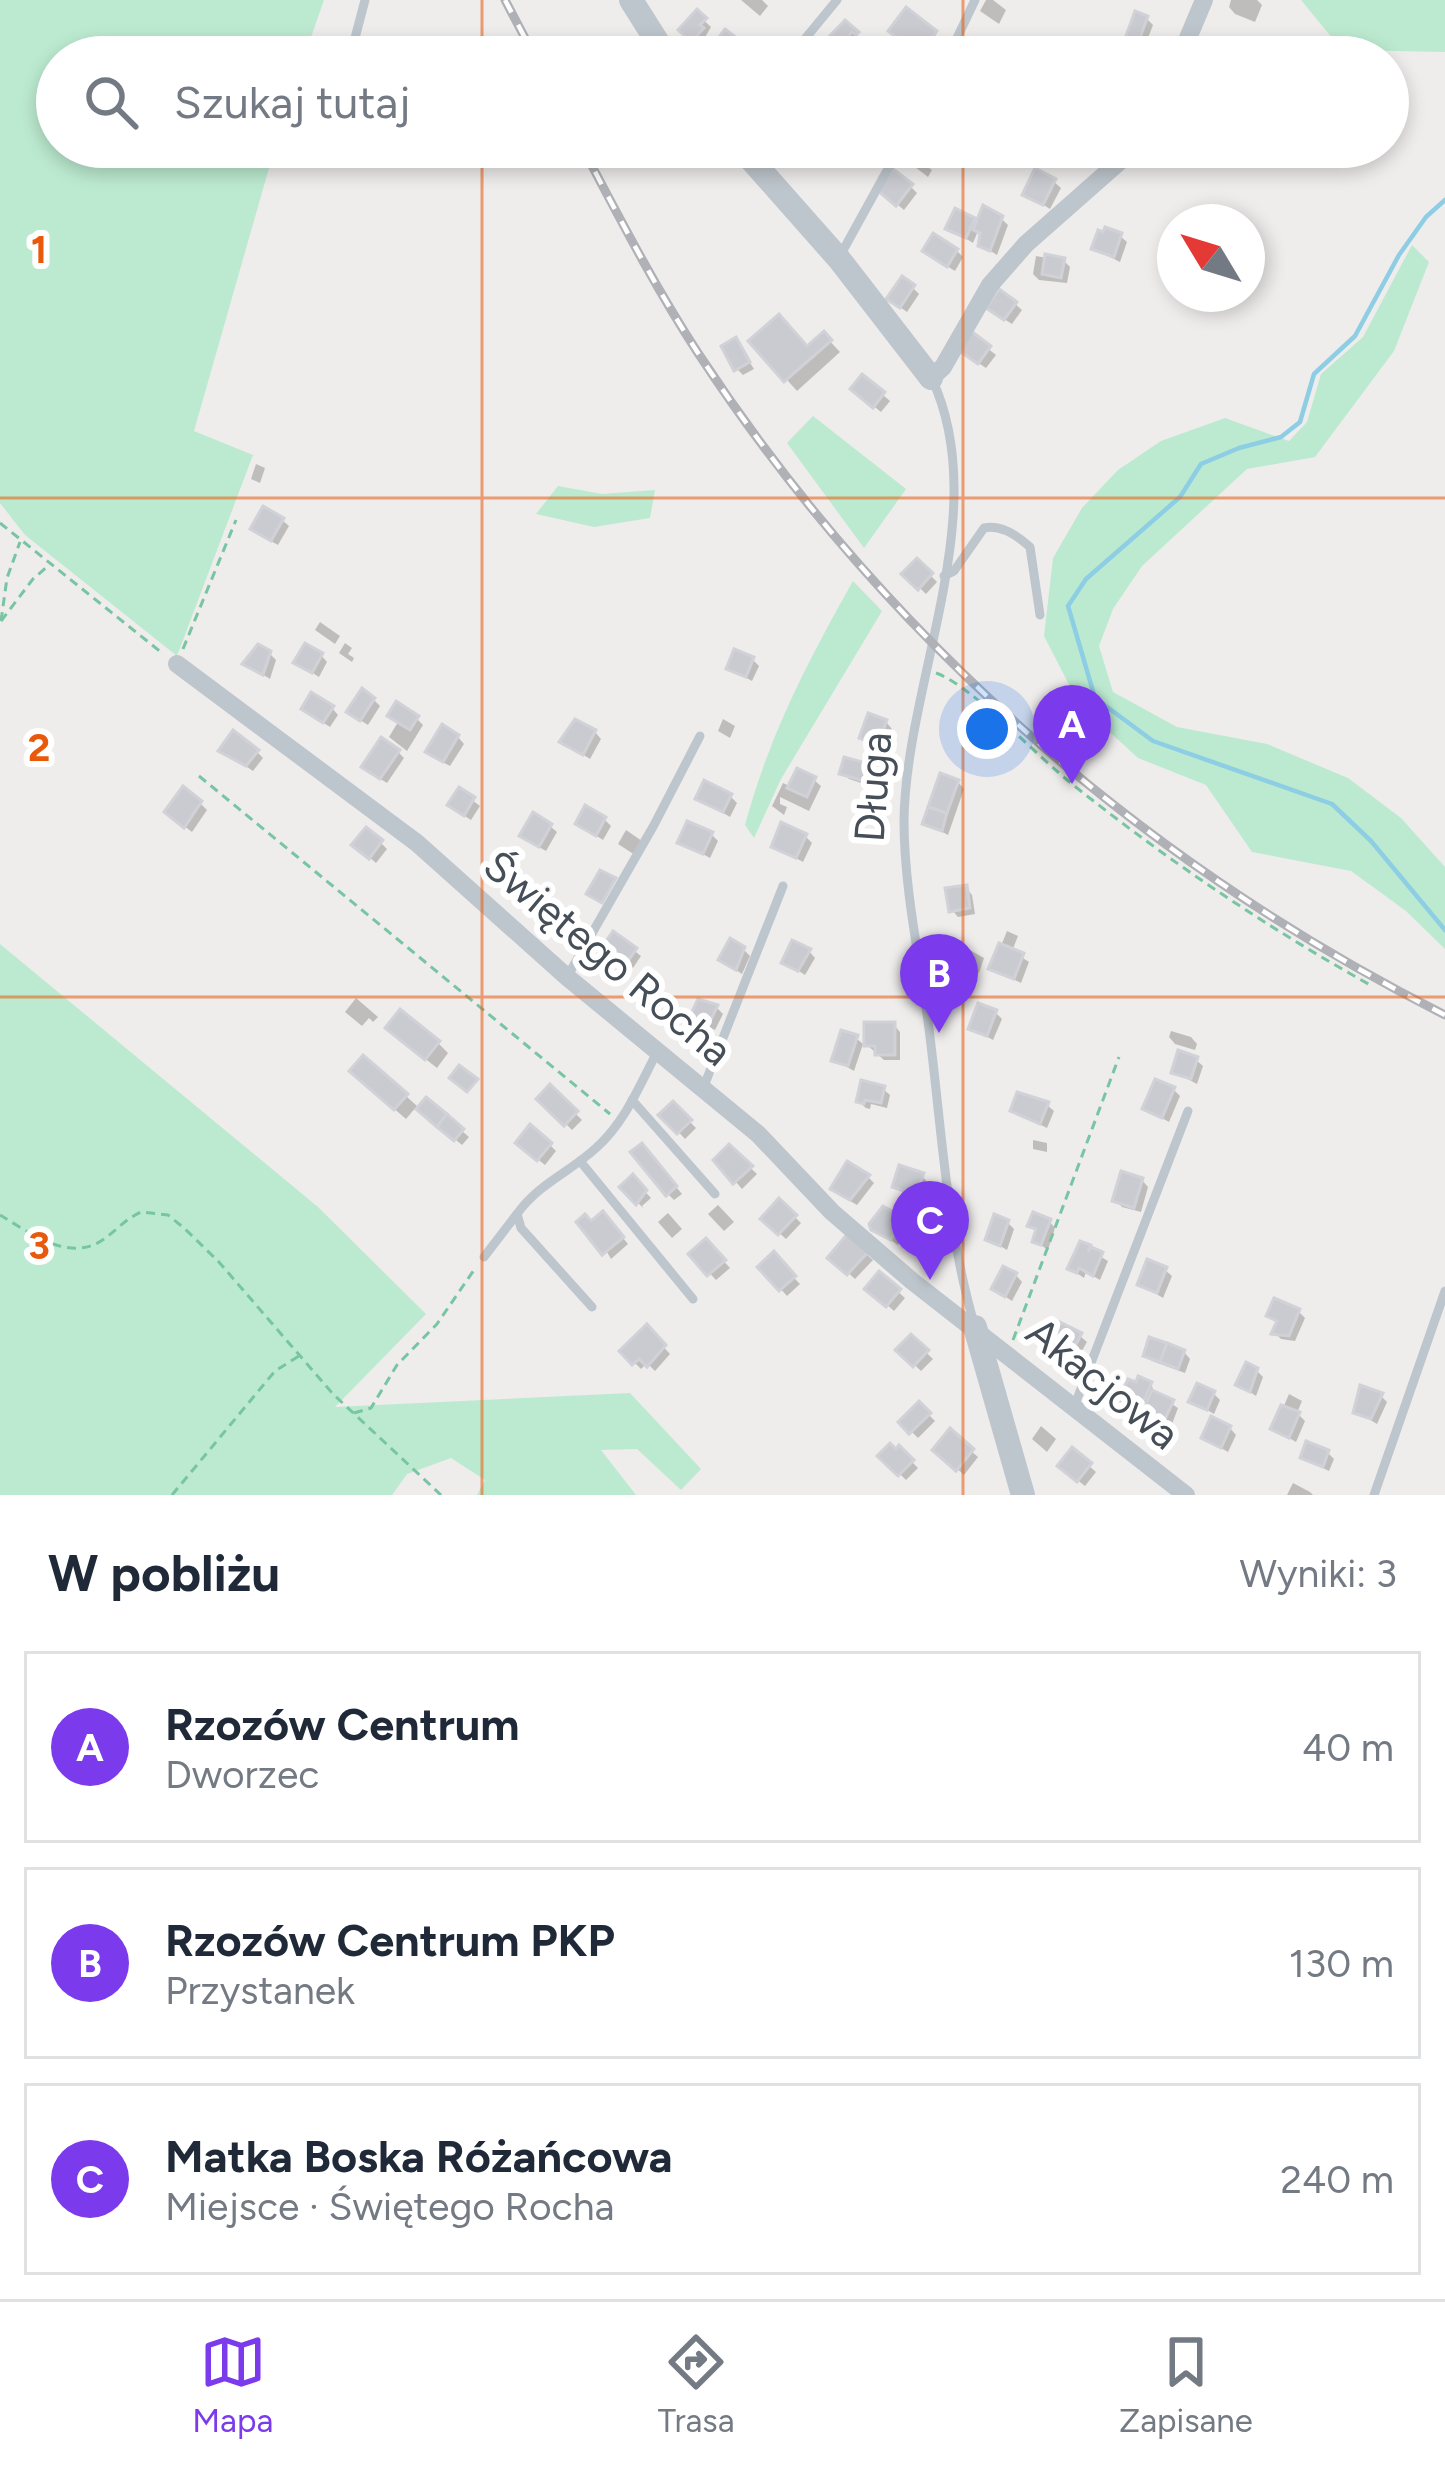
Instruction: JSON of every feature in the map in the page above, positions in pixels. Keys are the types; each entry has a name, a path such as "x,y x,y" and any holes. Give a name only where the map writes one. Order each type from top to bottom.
{"street":[{"path":"631,0 654,36"},
{"path":"1189,36 1204,0"},
{"name":"Długa","path":"759,168 839,259 931,378"},
{"path":"931,378 943,368 990,285 1026,244 1112,168"},
{"name":"Świętego Rocha","path":"177,664 417,843 567,977 704,1086 778,1153 832,1212 912,1281 975,1327"},
{"name":"Długa","path":"975,1327 1023,1495"},
{"name":"Akacjowa","path":"975,1327 1186,1495"}],"lane":[{"path":"356,36 365,0"},
{"path":"807,36 837,0"},
{"path":"958,36 975,0"},
{"path":"839,259 889,168"},
{"name":"Długa","path":"931,378 946,415 953,490 944,576 909,756 905,849 951,1230 975,1327"},
{"path":"944,576 954,571 984,528 993,526 1030,547 1040,615"},
{"path":"567,977 655,825 700,736"},
{"path":"704,1086 783,886"},
{"path":"484,1257 544,1184 580,1161 620,1121 657,1052"},
{"path":"632,1100 715,1194"},
{"path":"1075,1407 1188,1111"},
{"path":"580,1161 693,1300"},
{"path":"517,1214 521,1228 592,1307"},
{"path":"1375,1495 1445,1292"}],"path":[{"path":"0,523 177,664 236,520"},
{"path":"0,622 7,578 21,540"},
{"path":"0,622 50,564"},
{"path":"926,670 944,675 1067,780 1206,886 1372,986"},
{"path":"199,776 620,1121"},
{"path":"1008,1353 1119,1057"},
{"path":"0,1215 59,1247 95,1245 141,1212 168,1215 218,1261 352,1413 442,1495"},
{"path":"352,1413 371,1408 484,1257"},
{"path":"172,1495 275,1371 300,1355"}],"green space":[{"path":"0,0 324,0 311,36 36,36 36,168 269,168 194,431 253,455 177,656 25,535 0,503"},
{"path":"1301,0 1445,0 1445,52 1409,51 1409,36 1331,36"},
{"path":"1412,245 1429,262 1394,351 1315,457 1247,469 1142,566 1113,609 1099,646 1113,692 1177,727 1267,744 1348,778 1401,818 1445,867 1445,949 1406,911 1351,871 1252,852 1206,785 1138,758 1079,704 1044,636 1053,558 1082,508 1118,470 1161,441 1225,418 1289,441 1307,422 1321,374 1363,337"},
{"path":"813,416 906,489 864,548 787,443"},
{"path":"558,486 602,494 655,490 650,518 594,527 536,514"},
{"path":"853,581 882,611 781,779 754,838 745,825 766,760 805,670"},
{"path":"0,944 318,1207 426,1314 335,1407 630,1393 701,1469 681,1490 637,1449 601,1450 636,1495 477,1495 485,1480 451,1458 407,1474 392,1495 0,1495"}],"building":[{"path":"906,7 937,31 933,36 894,36 888,31"},
{"path":"697,9 707,18 697,36 684,36 678,30"},
{"path":"1135,11 1148,16 1141,36 1126,36"},
{"path":"845,20 859,32 856,35 830,36"},
{"path":"1035,168 1056,179 1043,205 1022,195"},
{"path":"893,169 913,184 896,206 877,190"},
{"path":"983,205 1003,216 990,251 978,246 980,233 973,230"},
{"path":"955,208 975,218 966,238 945,229"},
{"path":"1105,227 1122,233 1114,257 1091,249 1098,230 1103,232"},
{"path":"933,233 958,249 947,267 922,251"},
{"path":"1045,254 1065,258 1061,278 1042,274"},
{"path":"902,276 915,285 900,308 886,299"},
{"path":"999,289 1017,302 1004,320 986,308"},
{"path":"779,314 807,346 824,331 832,340 784,382 748,341"},
{"path":"971,331 991,346 978,364 958,350"},
{"path":"736,337 750,362 734,371 721,346"},
{"path":"862,374 885,392 873,408 850,389"},
{"path":"263,506 284,518 271,541 250,529"},
{"path":"917,558 933,573 918,590 901,574"},
{"path":"305,643 323,653 312,673 293,663"},
{"path":"258,644 271,651 263,675 242,664"},
{"path":"734,649 754,657 746,677 726,669"},
{"path":"362,688 375,698 360,721 346,712"},
{"path":"311,692 334,706 323,723 301,709"},
{"path":"396,701 419,716 410,730 387,716"},
{"path":"868,713 887,720 878,745 859,738"},
{"path":"575,719 596,730 583,755 559,742"},
{"path":"442,724 459,735 443,762 425,752"},
{"path":"233,730 259,750 246,766 218,751"},
{"path":"381,737 400,750 380,779 361,767"},
{"path":"844,757 869,764 864,781 839,774"},
{"path":"797,768 816,777 807,797 787,788"},
{"path":"940,773 959,780 947,813 928,807"},
{"path":"704,780 732,794 723,812 695,799"},
{"path":"183,786 202,801 184,828 164,812"},
{"path":"459,787 475,797 464,816 447,805"},
{"path":"585,805 606,817 596,836 575,824"},
{"path":"928,807 947,813 942,831 922,824"},
{"path":"533,812 552,824 539,847 519,836"},
{"path":"687,821 713,832 703,854 677,843"},
{"path":"781,822 807,834 796,858 771,847"},
{"path":"366,827 383,840 369,859 351,845"},
{"path":"600,870 616,878 602,903 586,894"},
{"path":"967,885 970,908 949,912 945,888"},
{"path":"613,931 637,948 626,964 611,954 603,965 594,959"},
{"path":"730,938 745,947 736,970 718,960"},
{"path":"792,940 811,949 798,971 781,963"},
{"path":"999,943 1024,953 1014,979 988,969"},
{"path":"698,999 718,1005 708,1026 688,1020"},
{"path":"978,1003 997,1010 987,1036 968,1029"},
{"path":"400,1009 440,1041 425,1060 385,1028"},
{"path":"864,1022 895,1022 895,1055 875,1055 875,1046 864,1046"},
{"path":"841,1030 858,1035 848,1066 831,1061"},
{"path":"1178,1050 1198,1057 1191,1079 1171,1073"},
{"path":"363,1055 408,1094 394,1110 349,1071"},
{"path":"459,1065 478,1079 467,1092 449,1078"},
{"path":"1155,1079 1175,1087 1162,1118 1142,1109"},
{"path":"861,1080 885,1086 881,1103 856,1102"},
{"path":"550,1084 578,1111 564,1126 536,1099"},
{"path":"1017,1092 1049,1102 1040,1124 1010,1111"},
{"path":"426,1097 447,1114 437,1127 416,1109"},
{"path":"673,1101 692,1120 677,1134 658,1115"},
{"path":"447,1114 464,1129 454,1141 437,1127"},
{"path":"530,1124 552,1143 537,1161 515,1143"},
{"path":"642,1143 677,1186 666,1196 630,1152"},
{"path":"729,1144 753,1166 733,1184 713,1160"},
{"path":"847,1161 870,1175 850,1200 830,1189"},
{"path":"899,1165 924,1173 916,1195 892,1187"},
{"path":"1121,1171 1143,1178 1134,1208 1112,1201"},
{"path":"633,1174 647,1190 636,1205 619,1187"},
{"path":"779,1198 797,1215 778,1235 760,1219"},
{"path":"883,1206 903,1217 891,1240 871,1230 869,1224"},
{"path":"603,1211 624,1237 602,1255 576,1222 585,1214 591,1221"},
{"path":"1033,1212 1051,1219 1041,1245 1032,1242 1036,1229 1027,1226"},
{"path":"994,1214 1009,1220 1000,1246 985,1240"},
{"path":"848,1233 869,1251 847,1275 827,1258"},
{"path":"706,1238 726,1260 707,1276 688,1254"},
{"path":"1080,1241 1091,1245 1088,1252 1091,1247 1103,1252 1093,1276 1079,1268 1077,1273 1067,1269"},
{"path":"774,1251 796,1276 779,1291 757,1267"},
{"path":"1147,1259 1167,1267 1157,1293 1137,1285"},
{"path":"1003,1266 1017,1273 1005,1297 991,1289"},
{"path":"879,1271 901,1289 886,1307 864,1289"},
{"path":"1274,1298 1300,1309 1289,1336 1271,1334 1277,1321 1266,1316"},
{"path":"1060,1322 1082,1333 1072,1352 1054,1343"},
{"path":"647,1324 666,1345 647,1367 639,1359 632,1365 619,1351"},
{"path":"911,1334 929,1350 913,1367 895,1350"},
{"path":"1149,1337 1167,1343 1160,1362 1143,1356"},
{"path":"1167,1343 1185,1350 1178,1369 1160,1362"},
{"path":"1246,1362 1258,1368 1250,1392 1235,1385"},
{"path":"1138,1376 1152,1382 1140,1409 1119,1400 1128,1379 1136,1382"},
{"path":"1197,1383 1215,1391 1207,1410 1188,1402"},
{"path":"1360,1385 1383,1393 1371,1419 1353,1413"},
{"path":"1152,1390 1174,1400 1165,1419 1143,1410"},
{"path":"919,1401 931,1413 909,1434 898,1422"},
{"path":"1281,1405 1300,1412 1289,1438 1270,1429"},
{"path":"1211,1416 1231,1426 1221,1448 1201,1438"},
{"path":"950,1428 974,1449 956,1471 932,1450"},
{"path":"1306,1441 1329,1450 1323,1467 1300,1458"},
{"path":"890,1443 914,1460 898,1476 877,1456"},
{"path":"1072,1447 1092,1463 1077,1482 1057,1466"}],"waterway":[{"path":"1445,200 1426,217 1399,255 1355,336 1314,374 1300,422 1281,437 1201,464 1180,497 1086,579 1068,606 1095,698 1153,741 1332,804 1371,841 1445,930"}],"railway":[{"path":"505,0 524,36"},
{"path":"593,168 682,328 771,457 851,555 937,647 1028,733 1125,813 1227,887 1445,1015"}],"place":[{"name":"Rzozów Centrum","path":"1072,784"},
{"name":"Rzozów Centrum PKP","path":"939,1033"},
{"name":"Matka Boska Różańcowa","path":"930,1280"}]}
